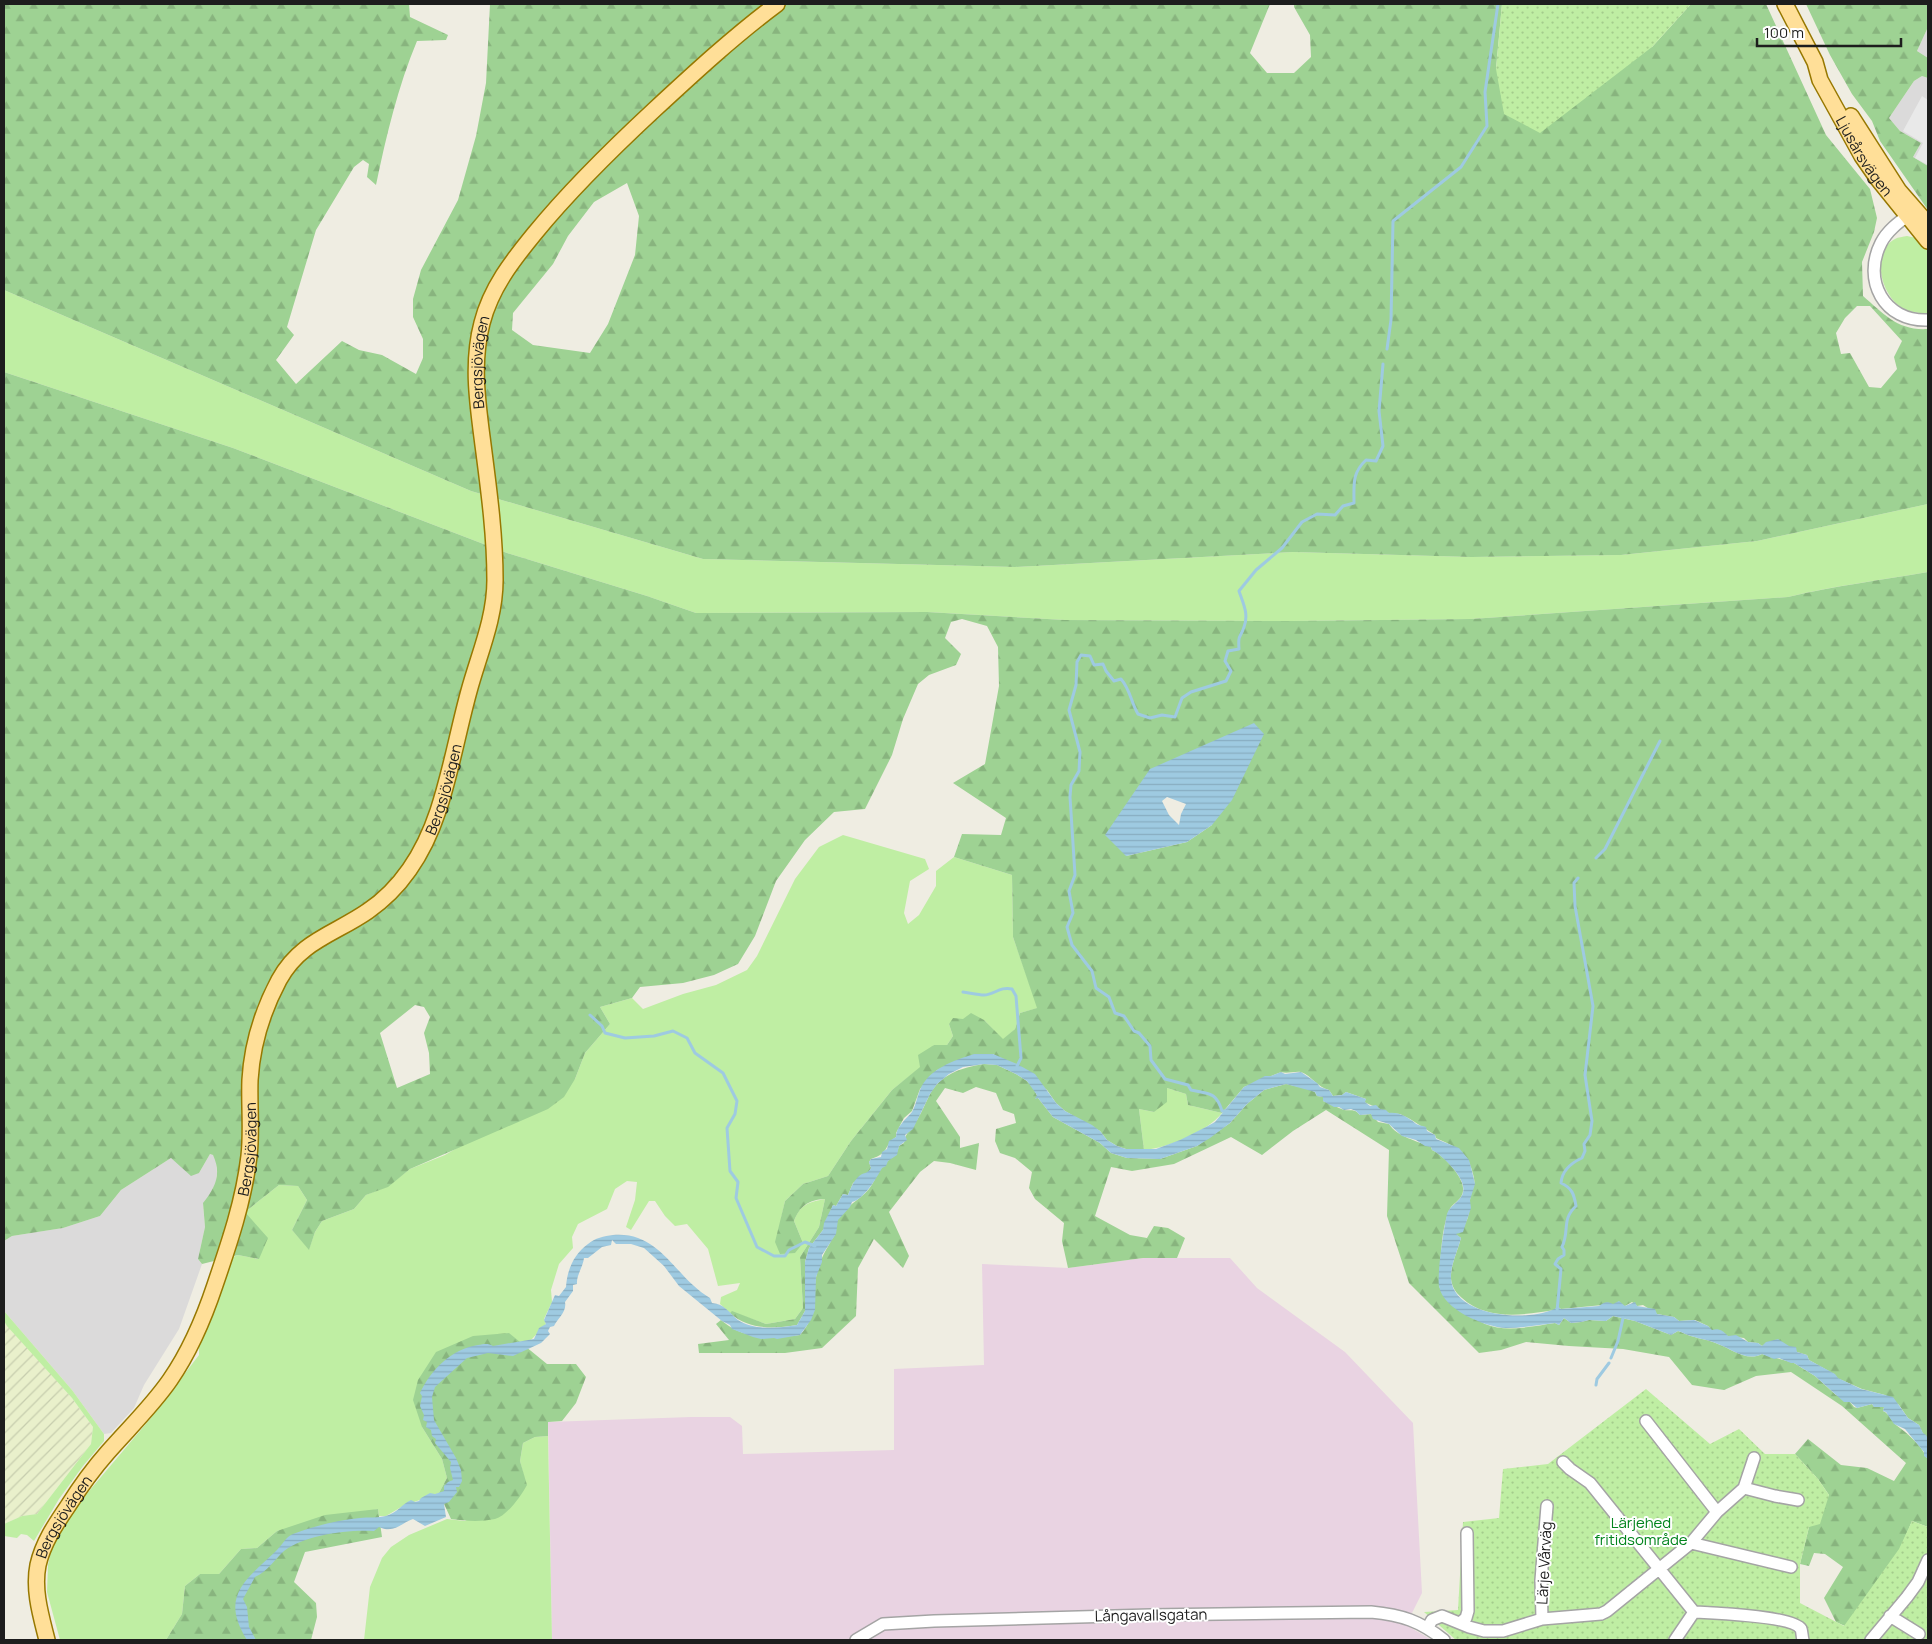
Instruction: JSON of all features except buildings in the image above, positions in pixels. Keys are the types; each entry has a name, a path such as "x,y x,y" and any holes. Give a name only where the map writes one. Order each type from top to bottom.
{"main road":[{"name":"Bergsjövägen","path":"38,1640 31,1603 32,1587 43,1548 55,1524 94,1469 170,1380 185,1356 204,1317 233,1230 243,1190 249,1158 252,1055 279,980 289,964 304,948 368,912 394,888 422,850 437,814 469,692 488,629 494,598 493,529 476,373 477,350 482,325 494,292 511,263 527,243 560,203 602,159 722,48 777,4"},
{"name":"Ljusårsvägen","path":"1785,4 1815,62 1827,76 1928,241"},
{"name":"Ljusårsvägen","path":"1911,213 1928,224"},
{"name":"Bergsjövägen","path":"38,1569 36,1584 48,1640"}],"street":[{"path":"1911,213 1888,232 1882,242 1876,255 1875,282 1878,292 1894,310 1910,318 1928,320"},
{"path":"1646,1421 1717,1512"},
{"path":"1428,1627 1432,1620 1442,1616 1484,1631 1502,1631 1542,1619 1601,1614 1691,1543 1717,1512 1744,1488 1754,1458"},
{"path":"1563,1462 1570,1470 1590,1483 1694,1612 1780,1620 1796,1625 1801,1629 1803,1640"},
{"path":"1744,1488 1798,1500"},
{"name":"Lärje Vårväg","path":"1542,1619 1541,1580 1547,1506"},
{"path":"1460,1623 1466,1618 1468,1611 1467,1533"},
{"path":"1691,1543 1791,1567"},
{"path":"1871,1640 1918,1582 1928,1560"},
{"name":"Långavallsgatan","path":"856,1640 883,1624 934,1621 1371,1612 1395,1614 1428,1627 1444,1640"},
{"path":"1676,1640 1694,1612"},
{"path":"1890,1616 1919,1634"}],"shaded area":[{"path":"1928,27 1928,58 1917,51"},
{"path":"1922,76 1928,78 1928,166 1913,157 1921,143 1900,131 1889,118 1914,81"},
{"path":"1922,96 1928,100 1928,165 1915,158 1923,143 1903,131"},
{"path":"210,1154 216,1160 217,1173 215,1188 203,1204 205,1227 198,1259 202,1264 179,1329 144,1385 134,1408 111,1433 104,1434 72,1390 4,1311 4,1241 12,1236 63,1228 100,1216 121,1190 171,1158 199,1173"},
{"path":"1143,1258 1230,1258 1257,1288 1345,1352 1413,1423 1422,1593 1406,1625 1432,1640 552,1640 548,1422 730,1417 742,1426 743,1454 894,1450 894,1369 984,1365 982,1264 1068,1268"}],"green space":[{"path":"4,4 409,4 410,17 448,35 446,40 417,41 393,112 376,185 367,177 369,164 363,160 354,167 316,230 287,327 294,335 276,360 296,384 342,341 359,350 382,355 416,374 423,358 423,339 413,317 413,299 421,270 458,200 476,136 486,83 490,4 1270,4 1250,53 1267,73 1294,73 1311,57 1310,35 1294,4 1502,4 1496,69 1652,47 1691,4 1766,4 1826,135 1870,189 1877,218 1874,232 1862,262 1863,296 1892,320 1908,327 1928,329 1928,504 1757,541 1621,555 1471,557 1293,552 1015,567 703,559 471,491 4,290","holes":["627,183 639,216 635,255 608,324 590,353 533,345 512,330 513,313 553,264 568,236 594,202","1857,306 1870,306 1902,341 1894,357 1897,369 1881,388 1869,387 1850,353 1841,354 1836,333 1845,318"]},
{"path":"1502,4 1691,4 1652,47 1540,133 1504,114 1496,69"},
{"path":"1806,4 1928,4 1928,27 1917,51 1928,58 1928,78 1922,76 1914,81 1889,118 1900,131 1921,143 1913,157 1928,166 1928,210 1880,141 1872,121 1852,94 1830,55"},
{"path":"1907,236 1916,238 1928,250 1928,314 1909,311 1899,306 1892,299 1883,282 1881,262 1883,253 1895,239"},
{"path":"4,290 471,491 703,559 1015,567 1293,552 1471,557 1621,555 1757,541 1928,504 1928,572 1840,586 1788,597 1471,619 1292,621 1065,620 927,612 696,613 507,553 233,448 4,372"},
{"path":"4,372 233,448 507,553 696,613 927,612 1065,620 1292,621 1471,619 1788,597 1841,586 1928,572 1928,1439 1923,1434 1919,1425 1908,1418 1899,1405 1885,1395 1862,1389 1837,1378 1834,1374 1809,1360 1807,1355 1797,1352 1778,1340 1762,1346 1758,1343 1748,1342 1744,1338 1712,1331 1708,1326 1695,1320 1679,1321 1674,1317 1657,1314 1643,1305 1637,1306 1632,1302 1625,1306 1613,1304 1561,1309 1558,1307 1554,1310 1518,1314 1494,1313 1472,1305 1456,1292 1451,1279 1453,1263 1461,1238 1455,1234 1467,1219 1470,1196 1474,1184 1468,1160 1455,1147 1436,1138 1435,1135 1410,1119 1400,1114 1389,1113 1364,1102 1366,1099 1346,1092 1342,1095 1333,1096 1329,1090 1301,1072 1281,1072 1244,1087 1222,1113 1188,1105 1186,1094 1167,1088 1167,1102 1154,1112 1139,1109 1144,1150 1126,1149 1107,1140 1100,1131 1065,1111 1056,1103 1047,1090 993,1054 937,1070 920,1089 912,1111 904,1118 896,1133 896,1137 889,1143 884,1152 871,1159 869,1162 871,1168 869,1172 853,1183 848,1195 843,1194 836,1206 833,1205 823,1230 809,1248 805,1262 805,1311 797,1325 762,1327 737,1319 730,1313 732,1311 766,1324 795,1319 803,1308 800,1257 819,1227 825,1199 809,1202 799,1211 794,1221 803,1243 795,1253 780,1254 775,1242 785,1201 803,1184 828,1176 851,1141 892,1090 920,1067 918,1055 934,1045 947,1045 953,1036 949,1024 953,1018 963,1019 971,1013 984,1020 1003,1039 1015,1029 1020,1013 1037,1008 1013,937 1012,875 954,857 962,834 1001,835 1006,818 953,783 985,764 999,686 998,647 987,626 962,619 951,622 945,638 961,654 956,665 929,675 918,684 903,719 892,755 865,809 834,812 805,840 776,881 755,936 738,964 714,975 683,983 640,987 632,998 600,1007 610,1024 585,1053 575,1079 564,1097 548,1109 410,1169 388,1187 366,1195 354,1209 322,1221 315,1232 309,1250 292,1230 307,1200 298,1186 279,1185 245,1212 268,1238 259,1259 238,1255 202,1264 198,1259 205,1227 203,1203 214,1186 217,1175 216,1162 213,1155 210,1154 199,1173 191,1176 171,1158 121,1190 100,1216 63,1228 12,1236 4,1241","holes":["1150,769 1212,825 1187,842 1126,856","415,1005 424,1007 430,1017 424,1033 429,1053 430,1074 397,1088 380,1033"]},
{"path":"843,835 925,859 929,869 910,881 904,913 908,924 919,915 936,886 936,871 954,857 1012,875 1013,937 1038,1008 1020,1013 1015,1029 1003,1040 984,1020 963,1019 949,1024 953,1036 947,1045 934,1045 921,1067 892,1090 851,1141 828,1176 803,1184 785,1201 781,1219 803,1243 794,1221 796,1216 805,1205 825,1199 819,1227 800,1257 803,1308 795,1319 766,1324 732,1312 730,1313 720,1304 721,1297 737,1290 740,1283 718,1286 708,1249 687,1224 675,1226 665,1216 655,1201 649,1201 631,1230 626,1227 635,1200 637,1182 627,1181 615,1189 607,1209 578,1224 572,1237 573,1248 559,1264 551,1290 552,1302 544,1319 546,1324 531,1340 519,1342 508,1333 422,1427 442,1459 447,1478 439,1493 403,1506 386,1516 379,1516 378,1509 277,1531 257,1548 241,1549 219,1574 200,1574 185,1586 182,1614 166,1640 60,1640 47,1592 48,1565 52,1547 79,1503 150,1419 199,1355 199,1345 233,1257 238,1255 258,1259 245,1212 279,1185 298,1186 307,1200 292,1230 309,1249 315,1232 322,1221 354,1209 366,1195 388,1186 410,1169 445,1155 575,1079 585,1053 610,1024 600,1007 632,998 643,1009 683,994 716,985 747,970 757,956 795,879 819,847"},
{"path":"984,1064 997,1065 1027,1081 1053,1117 1100,1143 1111,1153 1127,1158 1160,1159 1197,1146 1230,1123 1247,1104 1264,1090 1286,1084 1309,1089 1315,1092 1317,1096 1323,1097 1323,1101 1344,1110 1354,1111 1360,1115 1371,1114 1378,1122 1389,1124 1402,1135 1431,1147 1451,1166 1460,1178 1463,1188 1462,1196 1450,1209 1445,1222 1439,1287 1475,1317 1493,1327 1511,1328 1555,1323 1559,1325 1564,1318 1571,1323 1589,1320 1606,1321 1613,1316 1635,1321 1671,1335 1678,1331 1714,1342 1745,1356 1750,1357 1762,1354 1794,1363 1815,1376 1836,1395 1850,1402 1854,1407 1872,1404 1874,1407 1884,1407 1883,1411 1921,1448 1928,1463 1928,1527 1912,1521 1900,1549 1845,1626 1836,1622 1824,1598 1843,1567 1825,1554 1814,1553 1809,1566 1800,1564 1809,1527 1829,1495 1818,1479 1795,1454 1808,1439 1841,1465 1867,1468 1894,1481 1906,1463 1842,1406 1791,1372 1756,1376 1724,1390 1692,1385 1669,1357 1623,1349 1526,1342 1501,1350 1479,1353 1409,1283 1387,1216 1389,1150 1326,1110 1293,1131 1262,1155 1231,1137 1174,1164 1132,1171 1111,1167 1095,1216 1130,1235 1147,1238 1154,1226 1168,1228 1185,1238 1177,1258 1143,1258 1068,1268 1062,1241 1064,1223 1035,1199 1029,1188 1032,1172 1015,1158 1000,1153 995,1141 996,1129 1016,1123 1014,1114 1003,1110 996,1093 976,1087 963,1093 945,1088 936,1101 960,1137 960,1148 979,1143 976,1170 934,1161 920,1172 889,1212 909,1256 903,1268 874,1239 858,1268 856,1316 822,1348 785,1353 699,1353 698,1344 729,1340 716,1324 721,1320 734,1329 750,1335 766,1337 800,1335 806,1328 812,1313 818,1268 835,1234 836,1223 840,1216 869,1189 881,1169 898,1150 899,1146 904,1143 907,1133 919,1117 929,1096 939,1082 959,1070"},
{"path":"1167,1088 1186,1094 1188,1105 1222,1113 1207,1127 1197,1133 1164,1146 1144,1150 1139,1109 1154,1112"},
{"path":"4,1311 72,1390 104,1434 104,1441 59,1499 34,1541 27,1535 21,1534 17,1538 4,1536 4,1524 22,1516 37,1514 91,1444 93,1427 72,1398 7,1326 4,1321"},
{"path":"4,1321 72,1398 93,1427 91,1444 37,1514 22,1516 4,1524"},
{"path":"509,1333 547,1364 576,1364 586,1377 576,1403 562,1421 548,1422 548,1436 535,1437 523,1443 520,1461 527,1485 509,1510 500,1517 490,1520 451,1519 439,1493 447,1478 442,1459 422,1427 413,1400 418,1380 436,1352 473,1336"},
{"name":"Lärjehed fritidsområde","path":"1646,1389 1710,1444 1739,1429 1765,1454 1795,1454 1818,1479 1829,1495 1820,1524 1809,1527 1800,1564 1800,1603 1844,1626 1899,1549 1912,1521 1928,1527 1928,1640 1456,1640 1424,1612 1458,1610 1463,1522 1499,1518 1503,1469 1548,1464"},
{"path":"548,1436 552,1640 364,1640 370,1587 382,1558 391,1547 409,1535 447,1519 465,1521 526,1485 520,1461 523,1443 535,1437"},
{"path":"378,1509 382,1537 305,1552 294,1582 316,1603 317,1617 311,1640 166,1640 182,1614 185,1586 200,1574 219,1574 241,1549 257,1548 277,1531 325,1515"}],"water":[{"path":"1254,723 1264,734 1232,800 1212,825 1187,842 1126,856 1105,835 1150,769","holes":["1167,797 1186,804 1181,814 1179,825 1169,815 1162,801"]},
{"path":"974,1054 993,1054 1035,1074 1056,1103 1065,1111 1092,1125 1107,1140 1126,1149 1156,1149 1180,1140 1215,1122 1244,1087 1265,1076 1281,1072 1285,1074 1301,1072 1320,1087 1329,1090 1333,1096 1342,1095 1346,1092 1366,1099 1365,1102 1370,1106 1376,1105 1389,1113 1400,1114 1417,1125 1426,1127 1427,1131 1435,1135 1436,1139 1459,1148 1469,1160 1475,1184 1470,1200 1471,1208 1463,1232 1456,1234 1461,1238 1451,1274 1455,1292 1465,1302 1496,1314 1531,1315 1558,1307 1561,1309 1599,1306 1606,1302 1613,1304 1619,1301 1625,1306 1635,1302 1637,1306 1655,1309 1657,1314 1674,1317 1679,1321 1694,1320 1708,1326 1712,1330 1721,1330 1728,1336 1736,1335 1748,1342 1758,1343 1762,1346 1766,1342 1778,1339 1789,1346 1796,1347 1797,1352 1807,1355 1809,1360 1835,1374 1838,1378 1861,1389 1893,1397 1908,1418 1919,1425 1926,1435 1928,1439 1928,1459 1905,1429 1894,1424 1886,1412 1883,1411 1884,1407 1874,1407 1872,1404 1857,1408 1850,1402 1844,1402 1815,1376 1794,1363 1779,1358 1774,1359 1762,1354 1750,1357 1745,1356 1714,1342 1678,1331 1671,1335 1635,1321 1613,1316 1606,1321 1589,1320 1571,1323 1564,1318 1559,1325 1555,1323 1506,1328 1477,1321 1456,1310 1442,1295 1439,1280 1441,1250 1447,1214 1462,1195 1462,1181 1450,1165 1431,1147 1402,1136 1389,1124 1373,1119 1371,1114 1360,1115 1351,1109 1344,1110 1334,1107 1323,1101 1323,1097 1317,1096 1315,1092 1286,1084 1264,1090 1247,1104 1230,1123 1197,1146 1160,1159 1127,1158 1111,1153 1100,1143 1053,1117 1038,1098 1035,1099 1037,1095 1027,1081 997,1065 984,1064 963,1067 949,1074 937,1084 913,1129 905,1135 907,1140 899,1146 897,1155 888,1161 865,1193 852,1202 838,1220 836,1234 822,1255 822,1262 816,1277 815,1310 811,1320 800,1335 777,1339 761,1339 732,1329 730,1325 722,1321 679,1286 664,1266 644,1248 631,1244 616,1244 612,1240 611,1245 602,1247 588,1258 584,1258 577,1284 573,1285 573,1291 565,1302 563,1312 554,1326 550,1327 548,1331 550,1334 541,1343 513,1356 488,1353 467,1358 435,1387 432,1397 434,1420 456,1458 461,1470 462,1481 459,1487 456,1487 457,1492 449,1502 444,1504 446,1517 425,1526 413,1519 393,1529 379,1527 374,1531 339,1532 314,1537 293,1545 255,1577 243,1599 247,1607 249,1627 256,1640 247,1640 239,1625 236,1612 236,1601 239,1591 245,1581 290,1535 335,1522 386,1516 411,1500 419,1501 430,1493 435,1494 444,1491 444,1486 453,1480 450,1468 451,1462 435,1443 436,1439 432,1436 431,1430 426,1427 427,1422 423,1420 424,1415 420,1406 422,1396 420,1393 425,1384 443,1362 468,1347 488,1344 493,1346 534,1339 539,1328 546,1324 544,1320 555,1295 559,1296 566,1287 568,1275 575,1258 583,1248 594,1240 613,1235 629,1236 643,1240 666,1257 686,1279 710,1298 712,1303 723,1307 738,1320 759,1327 774,1328 797,1325 805,1311 805,1262 809,1248 823,1230 824,1223 833,1205 836,1206 843,1194 848,1195 856,1179 870,1170 869,1162 871,1159 881,1157 882,1152 887,1149 889,1141 896,1137 899,1127 915,1107 920,1090 929,1076 943,1066"}],"waterway":[{"path":"1387,349 1391,320 1393,221 1461,167 1487,126 1485,92 1498,4"},
{"path":"1228,1111 1222,1111 1217,1100 1211,1094 1191,1090 1188,1085 1165,1079 1151,1060 1150,1046 1139,1033 1134,1031 1124,1016 1115,1013 1109,997 1096,988 1092,971 1072,945 1067,927 1073,913 1069,891 1075,875 1070,797 1071,785 1079,771 1080,752 1069,710 1076,685 1077,662 1081,655 1090,656 1094,665 1103,664 1114,681 1121,679 1124,683 1138,714 1150,718 1162,715 1175,717 1182,698 1191,692 1226,681 1231,671 1225,661 1228,651 1239,649 1239,639 1246,618 1239,591 1256,570 1282,548 1302,522 1317,514 1335,515 1343,506 1354,503 1355,479 1358,470 1366,460 1376,461 1383,446 1379,411 1383,364"},
{"path":"1596,858 1605,849 1660,741"},
{"path":"1557,1311 1561,1269 1555,1264 1564,1255 1562,1247 1567,1221 1571,1211 1576,1206 1572,1192 1561,1183 1563,1174 1568,1168 1582,1158 1585,1151 1584,1144 1590,1135 1592,1121 1585,1075 1593,1006 1575,906 1574,883 1578,878"},
{"path":"963,992 984,995 1008,988 1012,989 1016,996 1021,1058 1017,1066"},
{"path":"590,1015 602,1026 605,1033 625,1038 654,1036 673,1031 687,1038 695,1053 723,1073 737,1101 735,1114 727,1128 730,1171 738,1182 736,1198 757,1247 774,1256 785,1256 789,1250 805,1242 815,1246"},
{"path":"1611,1358 1618,1341 1623,1318"},
{"path":"1596,1385 1597,1379 1609,1363"}]}
